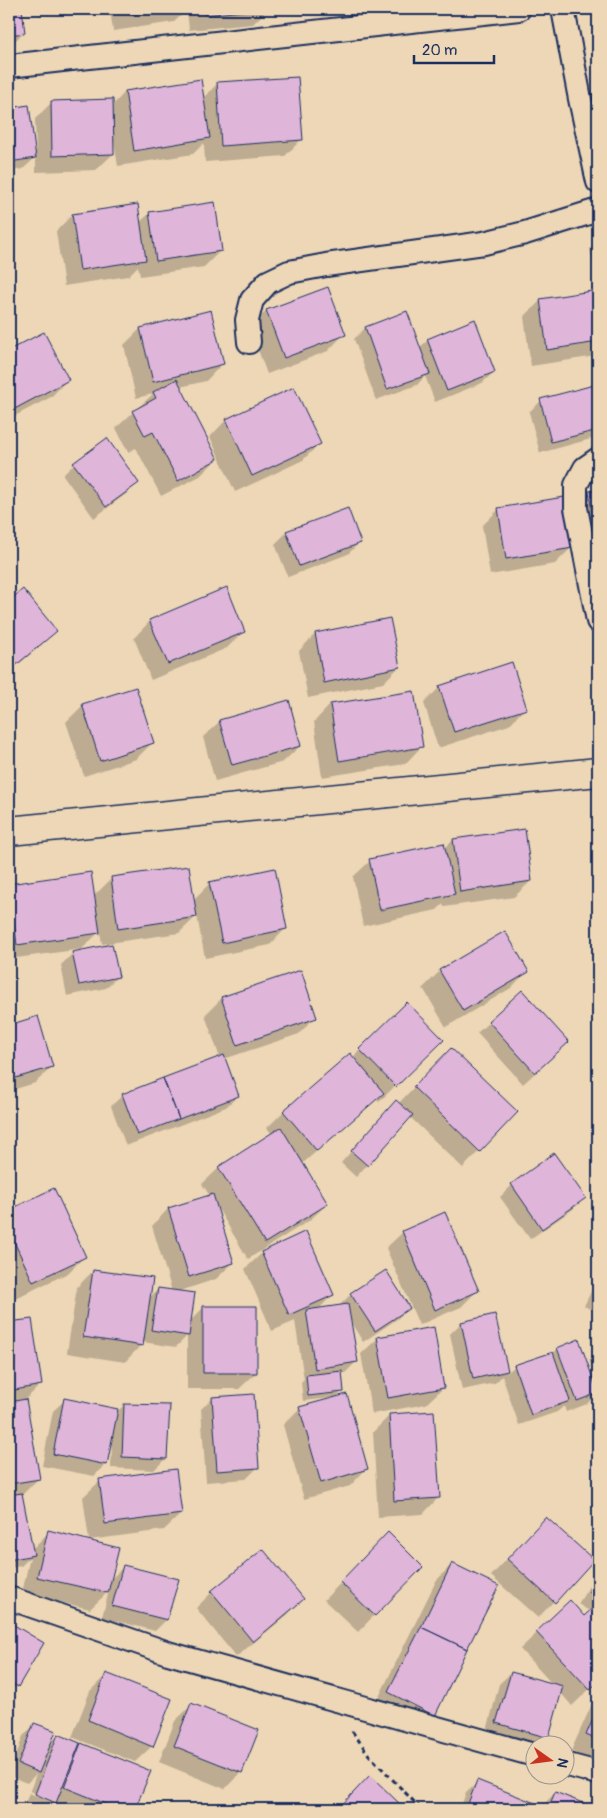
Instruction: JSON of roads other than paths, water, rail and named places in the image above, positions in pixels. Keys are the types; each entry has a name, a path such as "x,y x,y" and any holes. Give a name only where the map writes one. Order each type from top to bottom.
{"street":[{"path":"9,66 518,9"},
{"path":"562,9 583,118 598,182"},
{"path":"249,342 247,320 252,300 268,282 290,272 326,265 484,243 525,233 598,210"},
{"path":"598,459 585,468 576,485 576,508 598,621"},
{"path":"9,830 598,772"},
{"path":"9,1598 168,1653 524,1752"},
{"path":"574,1767 598,1773"}]}
